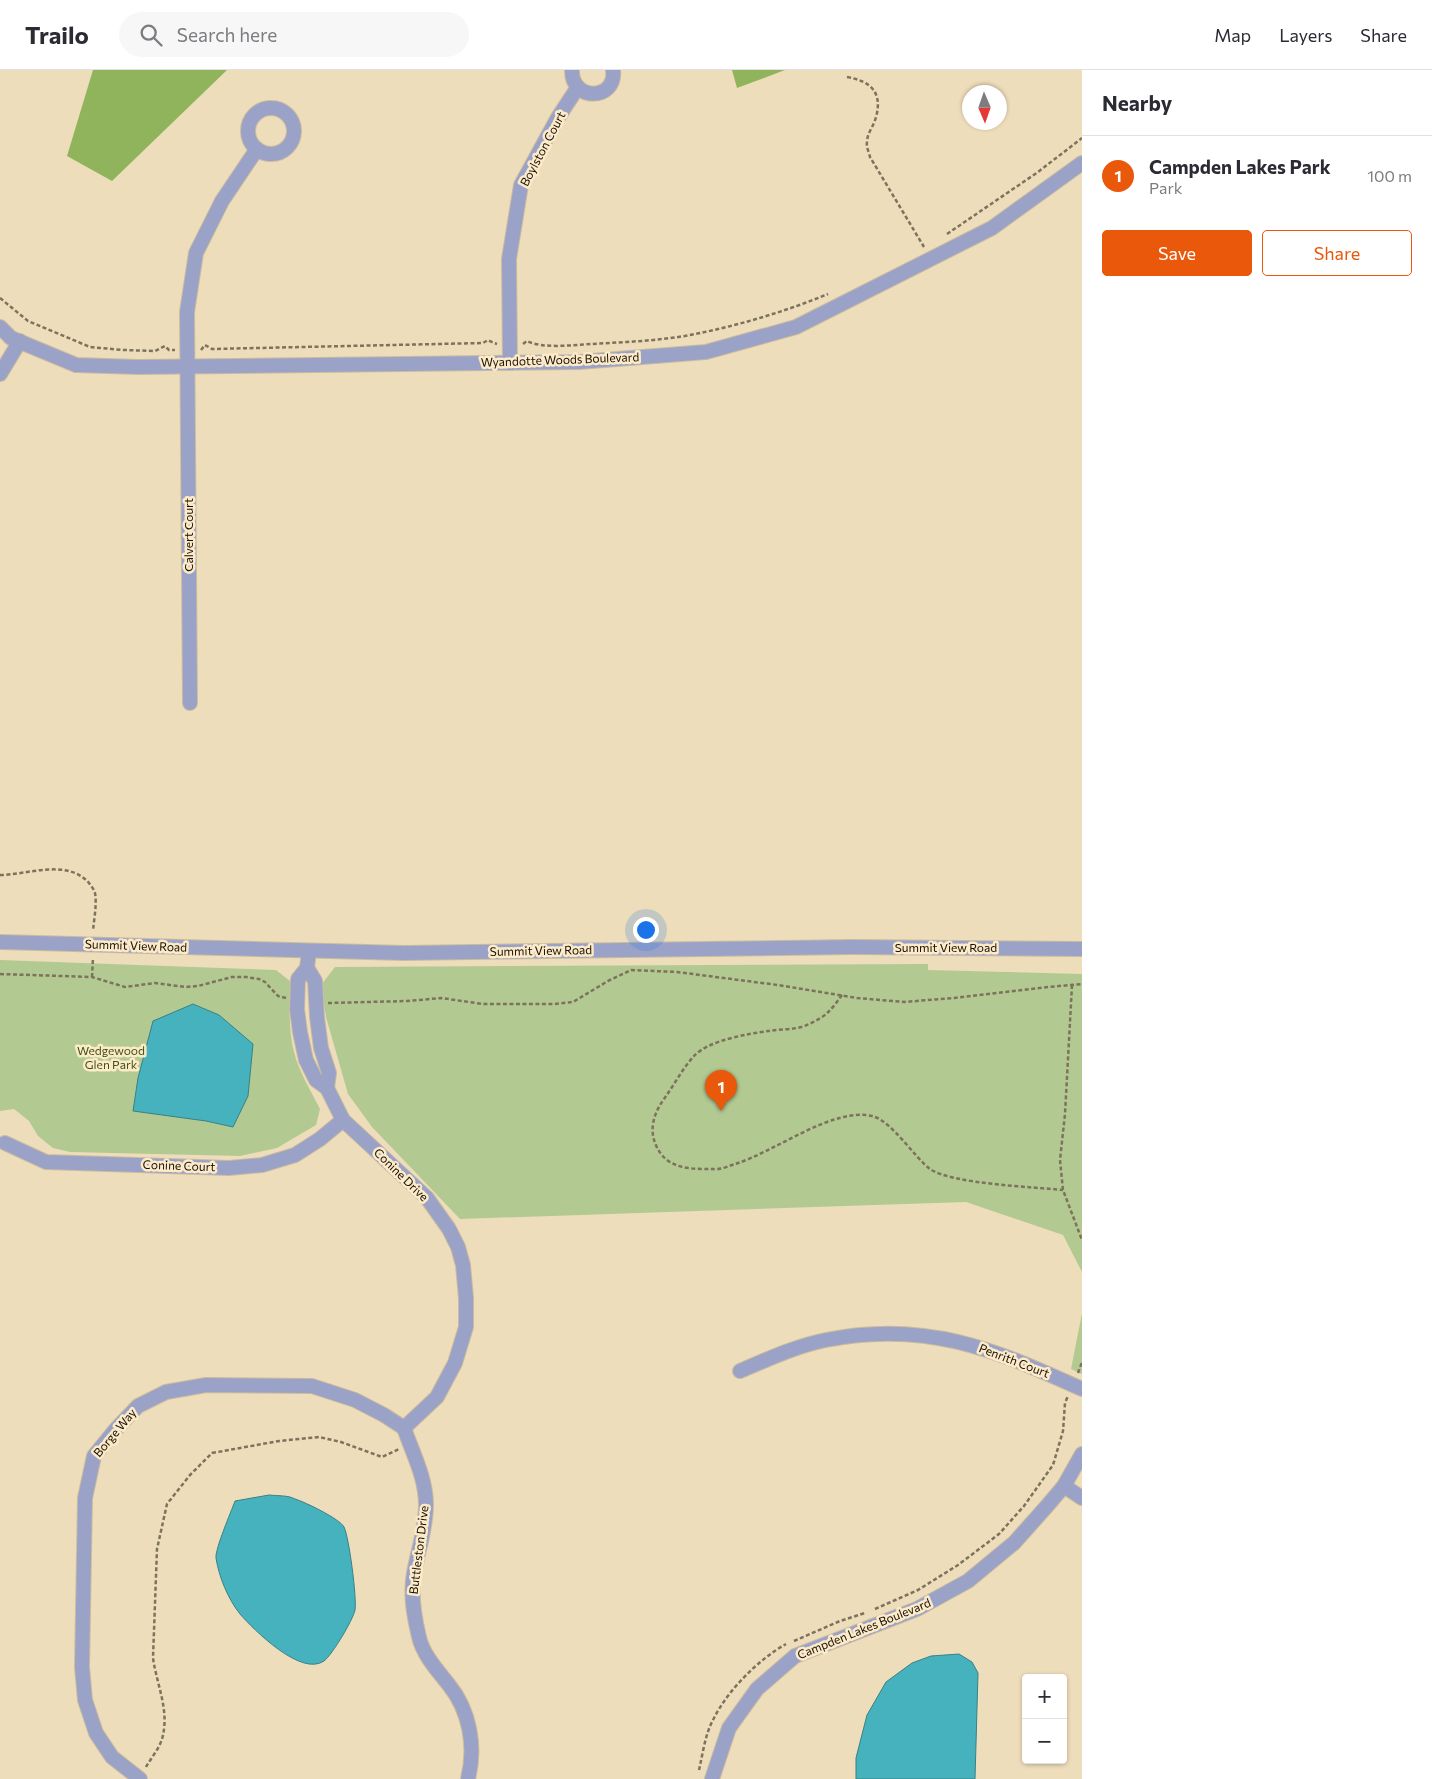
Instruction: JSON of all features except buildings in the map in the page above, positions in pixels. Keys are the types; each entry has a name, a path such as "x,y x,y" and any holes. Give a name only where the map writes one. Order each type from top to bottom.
{"street":[{"path":"572,70 574,83 583,92 590,94 604,91 612,80 613,70"},
{"name":"Boylston Court","path":"510,363 509,259 521,184 557,119 578,87"},
{"name":"Calvert Court","path":"190,703 187,312 196,254 222,201 256,149"},
{"name":"Wyandotte Woods Boulevard","path":"0,327 11,338 76,365 188,366 579,362 706,352 796,327 992,228 1082,163"},
{"path":"0,374 20,341"},
{"name":"Summit View Road","path":"0,942 309,952 404,953 853,947 1082,949"},
{"name":"Conine Drive","path":"309,952 307,968 298,979 297,1001 300,1032 306,1060 316,1080 327,1088 343,1120 427,1198 449,1229 458,1247 463,1265 466,1327 455,1363 437,1397 404,1428"},
{"name":"Conine Drive","path":"307,968 315,981 321,1048 329,1074 327,1088"},
{"name":"Conine Court","path":"5,1142 46,1162 228,1168 262,1165 295,1155 320,1139 343,1120"},
{"name":"Penrith Court","path":"740,1371 788,1350 826,1340 875,1333 915,1334 949,1339 992,1351 1078,1387"},
{"name":"Borge Way","path":"139,1779 112,1757 96,1733 85,1700 82,1667 85,1498 94,1456 138,1406 166,1392 206,1385 312,1386 355,1400 404,1428"},
{"name":"Buttleston Drive","path":"404,1428 425,1485 426,1506 424,1533 414,1573 412,1610 420,1640 435,1668 451,1687 465,1711 472,1739 468,1779"},
{"name":"Campden Lakes Boulevard","path":"712,1779 729,1728 756,1689 795,1656 917,1610 968,1581 1014,1543 1064,1486 1082,1454"},
{"path":"1064,1486 1082,1498"}],"path":[{"path":"847,77 868,82 875,91 878,105 876,117 866,145 870,157 925,248"},
{"path":"945,236 1082,138"},
{"path":"921,251 931,244"},
{"path":"0,298 28,321 90,347 155,351 165,346 168,350 188,348 201,350 206,345 212,349 483,343 488,340 494,344 523,344 528,341 535,345 579,345 689,335 796,307 830,294"},
{"path":"0,875 41,870 61,870 76,873 86,880 94,890 96,900 93,933"},
{"path":"92,977 93,958"},
{"path":"316,1003 340,1004 441,998 483,1004 555,1004 573,1002 631,970 677,972 857,998 904,1002 1082,984"},
{"path":"0,974 92,977 125,986 154,983 185,987 198,986 232,977 246,977 259,979 265,982 278,996 297,1001"},
{"path":"1072,985 1060,1160 1064,1190 1082,1240"},
{"path":"842,995 829,1014 808,1025 735,1036 695,1054 658,1106 654,1117 651,1127 655,1146 663,1157 680,1167 717,1170 750,1160 809,1130 839,1118 853,1115 873,1116 889,1127 929,1168 943,1175 985,1182 1064,1190"},
{"path":"698,1777 706,1738 714,1718 738,1684 759,1662 784,1645 806,1635 870,1611 918,1590 958,1565 999,1534 1024,1506 1053,1465 1063,1431 1065,1402 1078,1387 1082,1362"},
{"path":"139,1779 162,1741 166,1718 153,1658 156,1549 167,1504 190,1475 212,1453 279,1441 319,1437 341,1442 382,1457 410,1444"}],"green space":[{"path":"93,70 227,70 112,181 67,156"},
{"path":"732,70 785,70 737,88"},
{"name":"Wedgewood Glen Park","path":"0,960 276,970 290,981 292,1043 299,1067 320,1109 316,1125 277,1148 240,1156 70,1152 53,1148 38,1136 29,1121 14,1109 0,1111"},
{"path":"928,964 928,970 1082,974 1082,1272 1063,1235 966,1202 460,1219 372,1127 348,1094 326,1017 321,985 335,967"},
{"path":"1082,1313 1082,1374 1071,1369"}],"water":[{"path":"193,1004 219,1015 253,1044 248,1096 233,1127 206,1121 133,1111 138,1078 153,1021"},
{"path":"269,1495 289,1497 314,1507 341,1524 346,1533 354,1581 355,1610 332,1652 324,1661 314,1664 303,1663 279,1650 256,1630 236,1608 228,1595 219,1573 216,1553 235,1501"},
{"path":"959,1654 972,1662 978,1673 975,1779 856,1779 856,1758 867,1715 886,1682 912,1663 931,1656"}],"place":[{"name":"Campden Lakes Park","path":"721,1111"}]}
